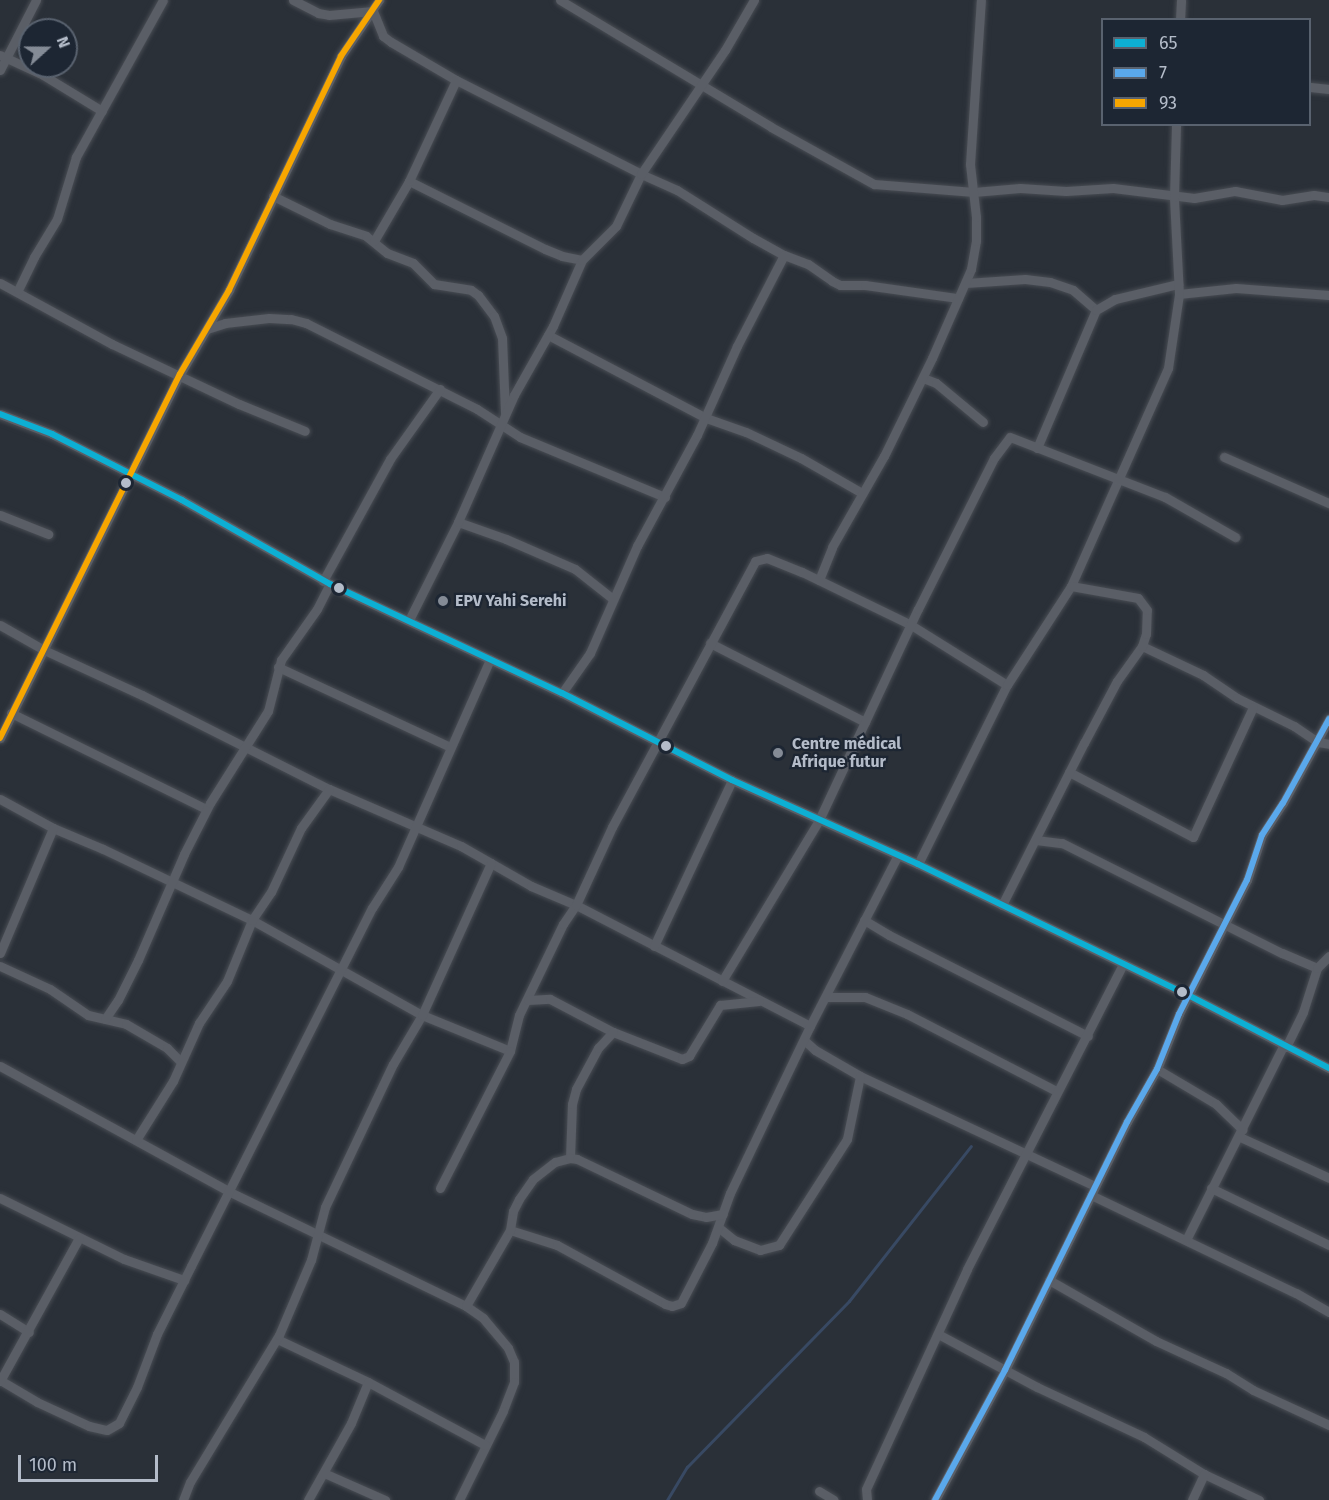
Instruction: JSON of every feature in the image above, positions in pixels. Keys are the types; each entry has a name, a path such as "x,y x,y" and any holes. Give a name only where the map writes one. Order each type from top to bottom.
{"street":[{"path":"0,70 3,56 36,0"},
{"path":"18,290 34,257 57,219 76,157 163,0"},
{"path":"293,0 318,13 329,15 373,11"},
{"path":"0,738 10,713 44,650 180,374 229,290 341,56 379,0"},
{"path":"560,0 868,181 887,187 974,192 1020,188 1066,191 1113,188 1194,198 1235,191 1282,200 1314,195 1329,197"},
{"path":"409,620 458,522 503,422 548,335 582,260 616,226 641,174 754,0"},
{"path":"819,580 832,547 923,378 966,283 976,241 974,192 970,164 981,0"},
{"path":"1180,18 1181,0"},
{"path":"373,11 383,36 456,81 685,194 784,255 808,264 840,285 865,285 958,298"},
{"path":"3,56 43,75 102,111"},
{"path":"374,241 408,181 456,81"},
{"path":"1311,87 1329,89"},
{"path":"918,864 1007,685 1071,586 1168,368 1179,294 1174,197 1176,126"},
{"path":"408,181 545,249 562,256 582,260"},
{"path":"273,196 330,224 358,232 374,241 387,253 413,263 434,284 471,290 486,303 502,338 503,422"},
{"path":"562,693 590,653 637,546 706,418 737,346 784,255"},
{"path":"966,283 1024,279 1050,282 1072,290 1096,310"},
{"path":"0,283 18,290 112,344 180,374 238,404 305,431"},
{"path":"1037,448 1096,310 1115,299 1178,284"},
{"path":"1179,294 1236,288 1329,296"},
{"path":"207,329 246,320 291,319 306,323 503,422 536,445 665,497"},
{"path":"548,335 706,418 774,445 862,493"},
{"path":"923,378 936,383 983,422"},
{"path":"105,1019 118,1000 138,960 206,809 247,746 272,701 278,667 317,609 326,583 390,459 440,389"},
{"path":"0,414 52,434 182,500 326,583 562,693 732,780 918,864 1188,995 1329,1068"},
{"path":"722,981 819,820 911,625 994,458 1010,437 1186,507 1235,537"},
{"path":"1224,457 1329,503"},
{"path":"0,515 48,534"},
{"path":"458,522 506,539 575,569 613,599"},
{"path":"440,1188 510,1051 519,1015 563,924 576,905 612,827 755,561 767,558 819,580 911,625 1007,685"},
{"path":"1002,905 1117,681 1142,646 1148,610 1138,597 1071,586"},
{"path":"0,625 44,650 93,670 329,789 461,846 531,886 576,905 810,1026"},
{"path":"710,644 865,722"},
{"path":"1142,646 1203,675 1253,707 1294,726 1318,742 1329,744"},
{"path":"79,1238 29,1332 0,1380 38,1402 89,1426 102,1430 112,1429 119,1423 137,1387 157,1334 372,908 398,867 414,826 490,659"},
{"path":"278,667 450,747"},
{"path":"1069,772 1194,837 1253,707"},
{"path":"10,713 206,809"},
{"path":"935,1500 1005,1370 1127,1122 1157,1070 1188,995 1226,925 1247,880 1262,835 1284,803 1329,719"},
{"path":"654,946 732,780"},
{"path":"135,1140 173,1081 195,1029 227,981 252,920 271,892 301,828 329,789"},
{"path":"0,799 53,828 103,849 252,920 422,1015 510,1051"},
{"path":"0,953 53,828"},
{"path":"1036,840 1062,843 1317,968"},
{"path":"510,1230 557,1245 672,1306 681,1303 810,1026 898,855"},
{"path":"183,1500 190,1482 277,1339 311,1260 325,1207 393,1064 422,1015 491,863"},
{"path":"864,920 889,935 1088,1035"},
{"path":"1186,1240 1303,1012 1317,968 1329,956"},
{"path":"867,1500 866,1490 967,1269 1028,1153 1056,1091 1088,1035 1123,964"},
{"path":"0,966 50,989 79,1011 126,1024 167,1048 181,1062"},
{"path":"826,997 865,997 907,1014 1056,1091"},
{"path":"528,1000 550,999 614,1032 686,1059 720,1005 760,1001"},
{"path":"570,1158 572,1104 576,1089 598,1048 614,1032"},
{"path":"804,1040 815,1050 860,1076 1028,1153 1186,1240 1296,1293 1329,1312"},
{"path":"0,1066 230,1192 466,1306 483,1318 499,1335 514,1362 511,1393 459,1500"},
{"path":"1157,1070 1216,1104 1241,1134 1329,1178"},
{"path":"718,1227 734,1239 760,1250 779,1245 847,1139 860,1076"},
{"path":"466,1306 510,1230 513,1211 533,1179 555,1162 570,1158 588,1164 692,1214 706,1217 723,1214"},
{"path":"1211,1188 1329,1245"},
{"path":"0,1198 124,1259 184,1280"},
{"path":"1049,1280 1156,1341 1329,1425"},
{"path":"0,1314 29,1332"},
{"path":"938,1334 1005,1370 1144,1437 1204,1474 1259,1500"},
{"path":"277,1339 368,1382 485,1445"},
{"path":"308,1500 351,1423 368,1382"},
{"path":"324,1473 385,1500"},
{"path":"1192,1500 1204,1474"},
{"path":"819,1491 834,1500"}],"waterway":[{"path":"667,1500 687,1467 849,1301 971,1146"}],"transit line":[{"name":"93","path":"0,738 180,374 229,290 341,56 379,0"},
{"name":"65","path":"0,414 52,434 182,500 330,584 562,693 732,780 918,864 1188,995 1329,1068"},
{"name":"7","path":"935,1500 1005,1370 1127,1122 1157,1069 1179,1014 1247,880 1262,835 1283,803 1329,719"}],"place":[{"name":"EPV Yahi Serehi","path":"443,601"},
{"name":"Centre médical Afrique futur","path":"778,753"}]}
